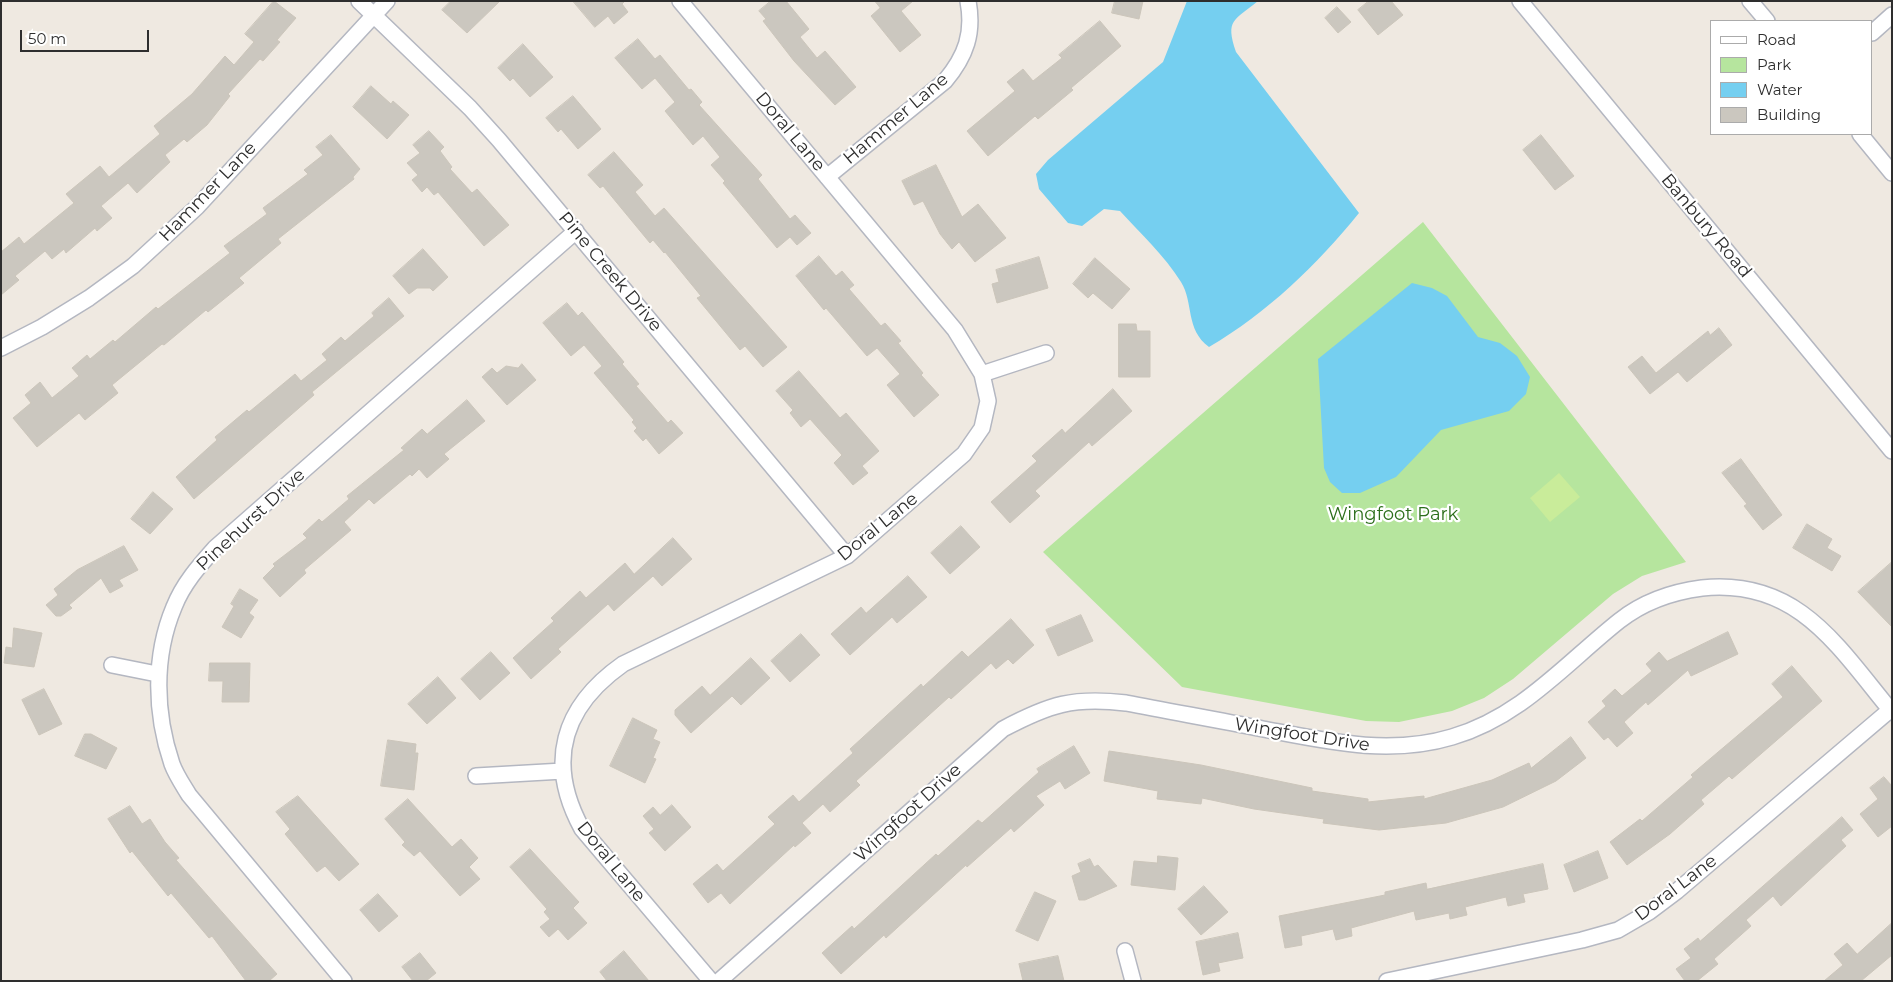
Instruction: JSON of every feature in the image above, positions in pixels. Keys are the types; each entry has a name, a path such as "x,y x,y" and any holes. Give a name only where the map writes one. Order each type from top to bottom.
{"street":[{"name":"Pine Creek Drive","path":"359,1 470,108 576,231 847,556"},
{"name":"Hammer Lane","path":"1,348 81,303 133,266 197,207 387,1"},
{"name":"Doral Lane","path":"680,1 955,330 982,374 988,401 982,428 975,442 964,454 847,556 623,664 604,678 580,704 572,720 565,745 563,772 572,811 582,829 711,981"},
{"name":"Hammer Lane","path":"827,177 945,81 957,67 969,39 968,1"},
{"name":"Banbury Road","path":"1520,1 1892,451"},
{"path":"1750,1 1766,20"},
{"path":"1873,31 1892,15"},
{"path":"1861,135 1892,173"},
{"name":"Pinehurst Drive","path":"344,981 189,795 173,766 164,736 157,674 162,640 174,606 192,575 215,548 576,231"},
{"path":"982,374 1046,353"},
{"name":"Wingfoot Drive","path":"719,981 1003,730 1031,714 1060,703 1093,699 1126,703 1341,744 1378,747 1415,745 1451,738 1486,726 1522,704 1638,607 1678,592 1720,586 1744,589 1771,596 1796,607 1835,644 1891,711"},
{"path":"112,665 157,674"},
{"name":"Doral Lane","path":"1387,981 1582,940 1618,930 1649,912 1677,891 1891,711"},
{"path":"476,776 563,772"},
{"path":"1125,951 1133,981"}],"green space":[{"name":"Wingfoot Park","path":"1423,222 1686,562 1642,576 1613,594 1513,679 1484,698 1452,711 1399,722 1366,721 1182,687 1043,552"},
{"path":"1559,473 1580,497 1550,522 1530,498"}],"water":[{"path":"1187,1 1258,1 1234,22 1231,33 1236,52 1359,213 1326,251 1290,287 1251,319 1209,347 1196,332 1185,290 1175,272 1120,211 1104,209 1082,226 1068,223 1039,189 1036,174 1048,160 1163,62"},
{"path":"1412,283 1432,288 1447,296 1478,337 1500,343 1517,356 1530,377 1526,394 1509,411 1441,430 1396,477 1360,493 1342,493 1330,482 1324,468 1318,359"}],"building":[{"path":"274,1 296,18 277,40 280,42 263,61 260,59 228,94 230,96 207,125 187,142 184,139 165,155 170,162 137,193 128,183 101,206 112,218 97,231 95,228 66,253 64,249 52,259 45,251 15,276 19,280 1,295 1,252 19,237 24,244 74,203 66,194 100,166 109,177 160,134 154,126 192,94 225,56 234,65 254,42 245,34"},
{"path":"451,1 500,1 467,33 442,10"},
{"path":"573,1 625,1 622,4 628,12 614,24 608,16 595,27"},
{"path":"771,1 786,1 809,29 800,37 817,58 825,51 856,87 835,105 794,61 763,21 766,19 759,11"},
{"path":"875,1 913,1 901,11 921,35 900,52 871,16 880,8"},
{"path":"1115,1 1143,1 1139,19 1112,13"},
{"path":"1369,1 1391,1 1403,15 1378,35 1358,10"},
{"path":"1337,7 1351,22 1338,33 1325,18"},
{"path":"1100,21 1121,46 1038,119 1035,116 988,156 967,131 1015,91 1007,82 1023,69 1033,81 1062,58 1059,55"},
{"path":"638,39 655,59 660,55 689,90 691,89 702,102 699,105 762,175 758,179 790,219 795,215 811,233 797,245 790,237 777,248 723,183 725,181 711,165 720,157 703,136 693,145 665,111 675,102 655,78 642,89 615,58"},
{"path":"523,44 553,77 530,97 513,78 510,81 498,68"},
{"path":"371,86 391,104 393,101 409,115 387,139 353,107"},
{"path":"573,96 601,129 578,149 561,129 558,132 546,118"},
{"path":"429,131 444,147 440,151 452,167 450,169 472,193 477,189 509,225 484,246 438,192 434,195 427,187 422,192 412,180 418,175 407,163 420,153 413,145"},
{"path":"331,135 360,169 353,177 354,179 278,239 281,243 239,278 244,283 208,312 206,310 164,345 162,344 112,385 118,393 85,420 79,413 37,447 13,418 31,403 25,395 40,382 52,398 79,376 72,368 87,355 90,359 113,340 115,342 156,307 158,309 230,253 224,246 267,214 263,208 308,174 304,170 323,155 316,147"},
{"path":"1541,135 1574,176 1555,190 1523,150"},
{"path":"614,152 643,185 635,192 655,216 664,208 787,347 763,367 745,346 740,350 697,298 701,296 665,252 653,240 650,243 603,186 600,188 588,175"},
{"path":"936,165 962,217 978,204 1006,238 975,262 959,242 952,249 940,234 923,201 914,205 902,181"},
{"path":"423,249 448,277 433,291 430,288 417,288 409,294 393,276"},
{"path":"819,256 836,276 842,271 854,285 849,289 881,326 885,323 901,341 898,343 923,373 921,375 939,395 914,417 887,385 900,374 877,348 867,356 826,308 824,310 796,276"},
{"path":"1039,257 1048,288 997,303 992,284 999,282 996,270"},
{"path":"1095,258 1130,289 1112,309 1093,293 1088,298 1073,284"},
{"path":"389,298 404,316 312,392 314,395 194,499 176,477 217,440 215,437 247,410 249,412 295,374 301,381 327,360 322,354 341,337 345,341 374,316 372,313"},
{"path":"567,303 578,316 582,312 624,362 622,364 639,384 636,386 668,423 671,420 683,433 659,454 646,438 643,441 634,431 637,428 632,422 634,420 594,373 602,366 584,345 571,356 543,323"},
{"path":"1119,324 1136,324 1137,331 1150,331 1150,377 1119,377"},
{"path":"1719,328 1732,345 1687,382 1678,372 1650,394 1628,367 1642,356 1656,373 1708,331 1710,335"},
{"path":"522,364 536,380 507,405 482,377 492,368 497,373 506,366 518,368"},
{"path":"799,371 840,418 846,413 879,451 862,466 868,473 853,485 834,463 842,455 810,419 801,427 790,413 793,410 776,391"},
{"path":"1113,389 1132,411 1092,446 1089,442 1035,491 1040,496 1010,523 991,502 1037,461 1032,456 1062,429 1065,433"},
{"path":"467,400 485,421 444,454 449,459 427,478 419,469 412,476 410,474 374,504 369,499 344,522 351,530 304,570 306,573 280,597 263,578 275,566 273,564 307,538 303,534 319,519 322,522 349,499 347,496 404,450 401,448 422,429 427,434"},
{"path":"1741,459 1782,515 1763,530 1744,506 1747,504 1722,473"},
{"path":"153,492 173,509 150,534 131,519"},
{"path":"1807,524 1832,539 1827,548 1841,556 1832,571 1793,548"},
{"path":"961,526 980,547 950,574 931,553"},
{"path":"673,538 692,559 662,586 653,576 614,611 608,604 558,649 561,652 531,679 513,658 554,621 551,618 580,591 586,598 625,563 634,574"},
{"path":"124,546 138,570 119,580 123,586 110,593 101,578 69,605 72,608 61,616 56,616 46,605 58,595 54,589 77,570"},
{"path":"1892,562 1892,627 1858,592"},
{"path":"908,576 927,597 897,623 892,617 850,655 831,634 861,607 866,613"},
{"path":"240,589 258,600 249,613 254,617 241,638 222,627 234,606 231,604"},
{"path":"1081,615 1093,641 1058,656 1046,630"},
{"path":"1011,619 1034,645 1013,664 1008,659 996,669 991,663 951,699 949,697 856,781 860,785 830,812 823,804 802,823 811,833 795,847 794,845 730,904 721,893 708,903 693,884 717,864 723,871 775,824 768,817 793,795 799,802 853,753 850,749 921,684 923,687 962,651 968,657"},
{"path":"14,628 42,633 34,667 4,663 6,647 12,648"},
{"path":"1728,632 1738,654 1691,676 1688,670 1648,705 1646,702 1624,722 1633,733 1617,747 1608,737 1604,740 1588,722 1606,706 1602,701 1615,689 1622,696 1652,671 1646,664 1659,652 1667,661"},
{"path":"801,634 820,655 790,682 771,661"},
{"path":"491,652 510,673 480,700 461,679"},
{"path":"751,658 770,678 741,705 732,696 691,733 675,715 675,710 702,686 710,695"},
{"path":"210,663 250,663 249,702 222,702 223,681 209,681"},
{"path":"1792,666 1822,701 1732,779 1729,776 1701,800 1704,804 1670,834 1627,865 1610,842 1640,819 1642,821 1693,777 1691,775 1783,697 1772,684"},
{"path":"438,677 456,698 427,724 408,704"},
{"path":"44,689 62,724 39,735 22,700"},
{"path":"633,718 657,730 653,739 660,742 653,758 656,759 645,783 610,766"},
{"path":"85,734 91,734 117,748 106,769 75,756"},
{"path":"1571,737 1586,758 1556,781 1503,807 1446,823 1379,830 1323,823 1324,819 1254,809 1202,798 1201,804 1157,799 1158,791 1104,781 1109,751 1201,765 1312,788 1312,791 1368,799 1368,802 1424,796 1424,799 1492,780 1529,763 1531,768"},
{"path":"388,740 416,744 415,753 418,753 414,790 381,786"},
{"path":"1074,746 1090,773 1065,789 1060,781 1036,796 1044,805 1014,832 1011,828 967,867 966,865 886,938 884,935 841,974 822,953 852,926 854,929 936,854 938,856 978,820 982,823 1039,772 1037,769"},
{"path":"1884,777 1892,786 1892,826 1878,837 1860,814 1878,799 1870,788"},
{"path":"298,796 359,864 339,881 325,866 317,872 285,834 290,829 276,812"},
{"path":"408,799 452,847 461,839 478,858 469,867 480,879 460,896 420,851 414,856 402,845 405,842 385,819"},
{"path":"672,805 691,827 665,851 649,833 654,829 643,816 653,807 660,815"},
{"path":"130,806 142,824 150,819 165,842 179,858 176,860 277,974 269,981 246,981 212,936 209,938 171,893 168,896 132,851 130,853 108,819"},
{"path":"1842,817 1853,830 1841,840 1846,846 1781,906 1773,896 1746,920 1751,926 1714,959 1718,964 1697,981 1685,981 1676,969 1691,958 1684,949 1698,938 1700,941"},
{"path":"530,849 579,902 573,908 587,923 568,940 558,929 549,937 540,927 550,919 544,912 547,909 510,867"},
{"path":"1598,851 1608,878 1574,892 1564,865"},
{"path":"1158,856 1178,858 1175,890 1131,885 1134,861 1157,863"},
{"path":"1090,859 1094,867 1098,865 1117,886 1085,900 1079,900 1072,876 1081,872 1078,864"},
{"path":"1543,864 1548,889 1523,894 1525,902 1508,906 1506,897 1465,907 1467,915 1450,919 1449,913 1416,920 1414,911 1351,928 1352,936 1336,940 1333,929 1301,936 1302,945 1285,948 1279,916 1385,895 1385,892 1426,883 1427,889"},
{"path":"1204,886 1228,912 1201,935 1178,909"},
{"path":"1035,892 1056,901 1038,941 1016,931"},
{"path":"378,894 398,916 379,932 360,910"},
{"path":"1892,923 1892,955 1861,981 1824,981 1843,965 1834,954 1847,943 1857,954"},
{"path":"1238,933 1243,958 1218,963 1220,971 1203,975 1196,942"},
{"path":"624,951 649,981 607,981 600,972"},
{"path":"420,953 436,973 426,981 413,981 402,967"},
{"path":"1058,956 1064,981 1023,981 1019,964"}]}
